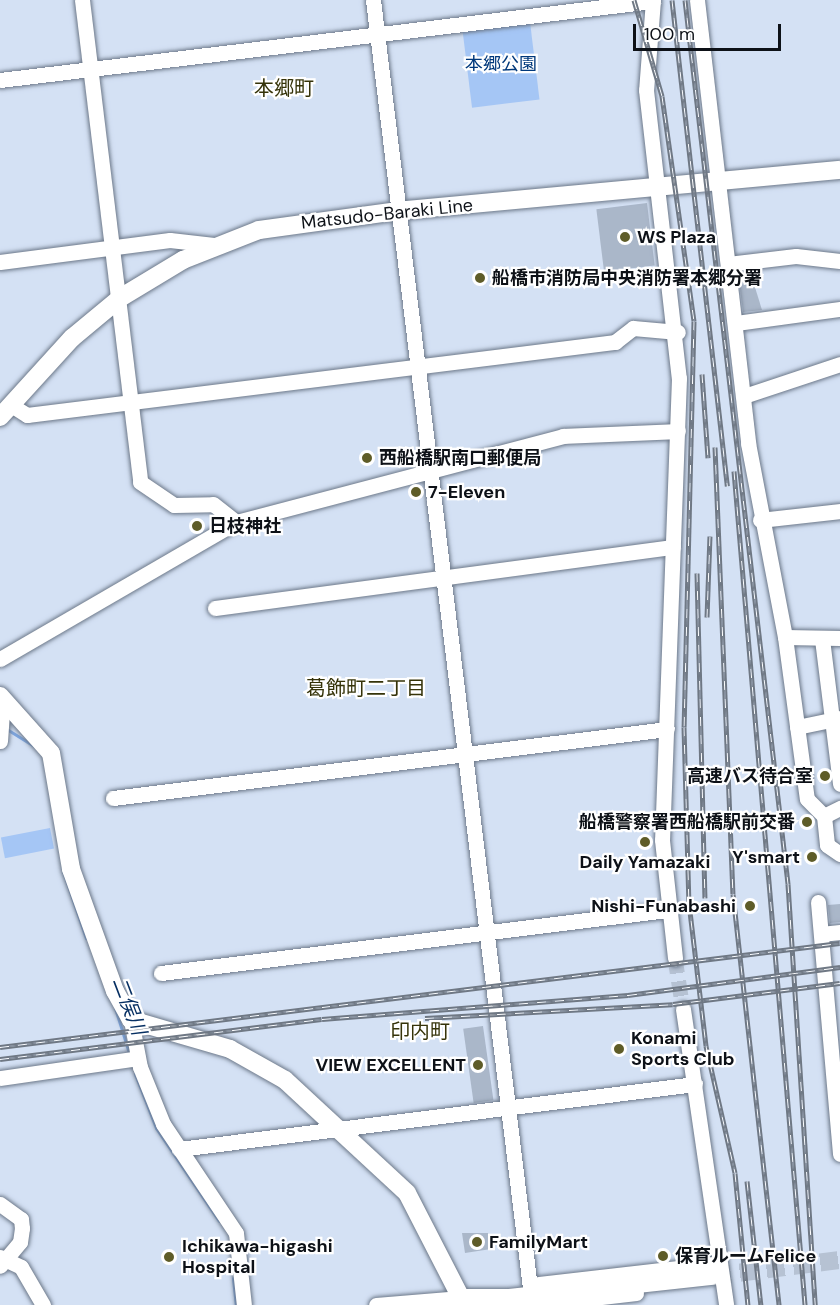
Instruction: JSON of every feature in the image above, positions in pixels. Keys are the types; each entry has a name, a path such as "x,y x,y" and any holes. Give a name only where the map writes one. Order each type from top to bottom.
{"main road":[{"name":"Matsudo-Baraki Line","path":"5,411 72,338 120,298 214,245 259,230 397,211 840,170"},
{"path":"2,699 51,753 71,869 115,992 131,1020 231,1049 266,1066 341,1130 407,1193 463,1301 531,1300 719,1274"}],"street":[{"path":"82,0 120,298 140,482 174,505 213,504 236,522"},
{"path":"373,0 428,468 531,1300"},
{"path":"697,0 760,520 785,637 807,799 819,811 827,845 840,854"},
{"path":"0,80 653,1 646,90 678,332 678,431 662,840 667,910 675,958"},
{"path":"0,262 185,240 214,245"},
{"path":"728,264 796,256 840,261"},
{"path":"736,323 840,309"},
{"path":"5,411 27,415 615,342 633,328 678,332"},
{"path":"744,396 840,364"},
{"path":"0,659 236,522 428,468 563,436 678,431"},
{"path":"760,520 840,511"},
{"path":"215,608 442,575 673,547"},
{"path":"785,637 840,638"},
{"path":"822,639 836,720 840,784"},
{"path":"0,741 2,699"},
{"path":"797,727 836,720"},
{"path":"113,798 667,729"},
{"path":"819,811 840,808"},
{"path":"818,902 821,934 833,994 840,1154"},
{"path":"161,973 667,910"},
{"path":"821,934 840,932"},
{"path":"683,1009 719,1274 726,1305"},
{"path":"131,1020 138,1058 163,1124 236,1233 244,1305"},
{"path":"0,1078 138,1058"},
{"path":"179,1149 695,1084"},
{"path":"0,1204 21,1219 22,1228 2,1260 0,1276"},
{"path":"2,1260 21,1267 43,1305"},
{"path":"376,1305 463,1301"}],"green space":[{"name":"本郷公園","path":"530,22 540,99 472,108 463,30"},
{"path":"50,828 54,849 5,858 1,838"}],"building":[{"name":"WS Plaza","path":"647,203 655,266 604,272 596,209"},
{"path":"750,271 762,310 743,312 738,273"},
{"path":"840,904 840,922 830,923 828,905"},
{"name":"VIEW EXCELLENT","path":"483,1026 493,1100 474,1103 463,1029"},
{"name":"FamilyMart","path":"462,1233 488,1233 491,1249 465,1253"}],"waterway":[{"name":"二俣川","path":"5,728 35,747"},
{"name":"二俣川","path":"63,871 86,938"},
{"name":"二俣川","path":"115,1008 129,1053"},
{"name":"二俣川","path":"135,1074 156,1128 219,1221"},
{"name":"二俣川","path":"233,1278 236,1305"}],"tunnel":[{"path":"675,958 683,1009"},
{"path":"713,1276 840,1260"}],"railway":[{"path":"634,0 662,96 694,321 684,727 689,903 706,1046 735,1173 748,1305"},
{"path":"672,0 727,486"},
{"path":"685,0 788,884 815,1305"},
{"path":"702,374 708,458"},
{"path":"715,447 733,894 779,1305"},
{"path":"734,471 805,1305"},
{"path":"707,617 710,536"},
{"path":"697,573 705,898"},
{"path":"0,1047 840,943"},
{"path":"0,1059 322,1019 628,995 840,967"},
{"path":"425,1018 673,1004 840,983"},
{"path":"747,1181 761,1305"}],"place":[{"name":"WS Plaza","path":"625,237"},
{"name":"船橋市消防局中央消防署本郷分署","path":"480,278"},
{"name":"西船橋駅南口郵便局","path":"367,458"},
{"name":"7-Eleven","path":"416,492"},
{"name":"日枝神社","path":"197,526"},
{"name":"高速バス待合室","path":"825,776"},
{"name":"船橋警察署西船橋駅前交番","path":"807,822"},
{"name":"Daily Yamazaki","path":"645,842"},
{"name":"Y'smart","path":"812,857"},
{"name":"Nishi-Funabashi","path":"750,906"},
{"name":"Konami Sports Club","path":"619,1049"},
{"name":"VIEW EXCELLENT","path":"478,1065"},
{"name":"FamilyMart","path":"477,1242"},
{"name":"保育ルームFelice","path":"663,1256"},
{"name":"Ichikawa-higashi Hospital","path":"169,1257"}],"district":[{"name":"本郷町","path":"284,88"},
{"name":"葛飾町二丁目","path":"366,688"},
{"name":"印内町","path":"420,1031"}]}
